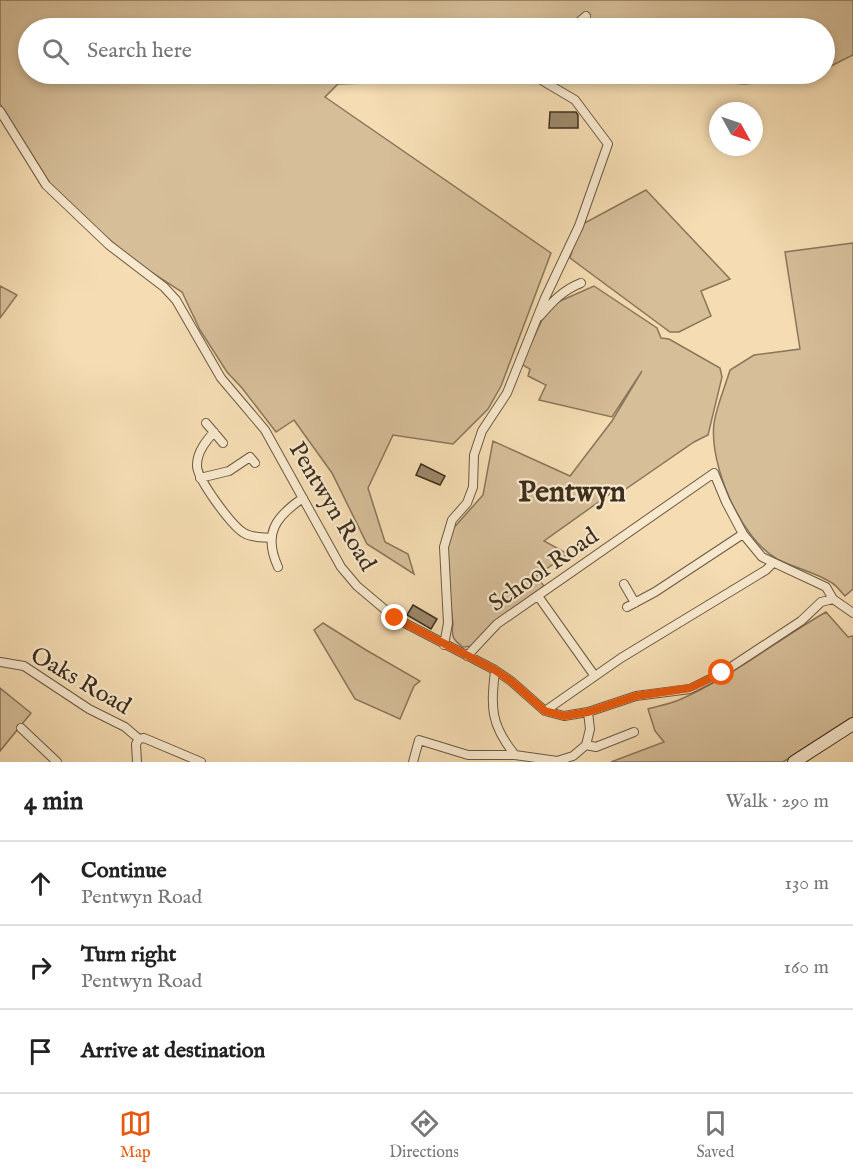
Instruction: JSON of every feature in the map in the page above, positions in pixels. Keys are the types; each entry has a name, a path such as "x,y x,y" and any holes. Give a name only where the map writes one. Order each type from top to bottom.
{"main road":[{"path":"794,762 853,724"}],"street":[{"path":"444,645 448,623 444,547 452,520 467,502 473,487 474,454 482,431 507,393 559,266 579,226 608,144 575,100 548,84"},
{"name":"Pentwyn Road","path":"0,111 46,185 109,245 164,287 176,300 221,378 265,429 341,567 357,586 395,618 495,670 545,711"},
{"path":"521,355 526,353 540,316 567,289 581,283"},
{"path":"206,423 223,443"},
{"path":"214,432 204,442 198,456 196,465 200,478 212,496 243,532 253,537 272,537"},
{"path":"200,478 229,471 250,457 255,463"},
{"name":"School Road","path":"467,656 497,624 714,473 726,502 744,534 762,557 826,587 833,599 853,613"},
{"path":"278,567 273,556 272,537 278,518 303,498"},
{"path":"624,584 631,605 744,534"},
{"path":"545,711 594,675 766,570 773,563"},
{"path":"538,596 594,675"},
{"path":"545,711 564,716 588,712 636,696 690,688 722,673 801,621 821,602 833,599"},
{"name":"Oaks Road","path":"0,662 24,666 90,709 125,727 139,739 144,738 201,762"},
{"path":"495,670 492,694 497,730 515,755"},
{"path":"413,762 419,740 468,755 515,755 557,761 573,756 586,745 590,729 588,712"},
{"path":"21,728 57,762"},
{"path":"586,745 596,747 634,732"},
{"path":"137,762 136,744 139,739"}],"shaded area":[{"path":"0,0 853,0 853,55 835,64 835,18 18,18 18,84 338,84 325,97 551,253 501,386 488,409 453,444 393,435 368,488 385,542 408,554 414,574 367,544 332,473 294,420 276,432 227,372 200,330 182,292 137,263 84,218 50,184 0,104"},
{"path":"646,190 730,279 701,291 711,316 679,332 670,332 570,258 579,226"},
{"path":"853,243 853,589 845,596 826,579 777,559 763,549 751,535 739,518 722,479 714,440 714,423 730,370 754,355 800,349 785,252"},
{"path":"0,286 17,295 0,318"},
{"path":"594,286 657,328 661,338 669,339 720,368 722,377 708,435 694,442 620,493 614,491 544,541 568,554 536,576 544,586 494,622 473,646 463,647 453,635 445,555 450,532 483,495 493,441 570,476 612,421 642,371 612,417 539,400 546,385 528,376 530,369 521,364 544,316 558,302"},
{"path":"826,612 848,637 853,636 853,718 783,762 611,762 664,742 655,731 648,709 668,704 699,691"},
{"path":"323,623 420,681 414,686 400,719 355,699 314,630"},
{"path":"0,688 31,713 0,751"}],"building":[{"path":"550,112 576,112 578,128 549,128"},
{"path":"421,464 445,476 440,485 416,475"},
{"path":"413,605 437,619 431,629 407,615"}],"district":[{"name":"Pentwyn","path":"572,491"}],"route":[{"path":"395,618 495,670 545,711 564,716 588,712 636,696 690,688 722,673"}]}
